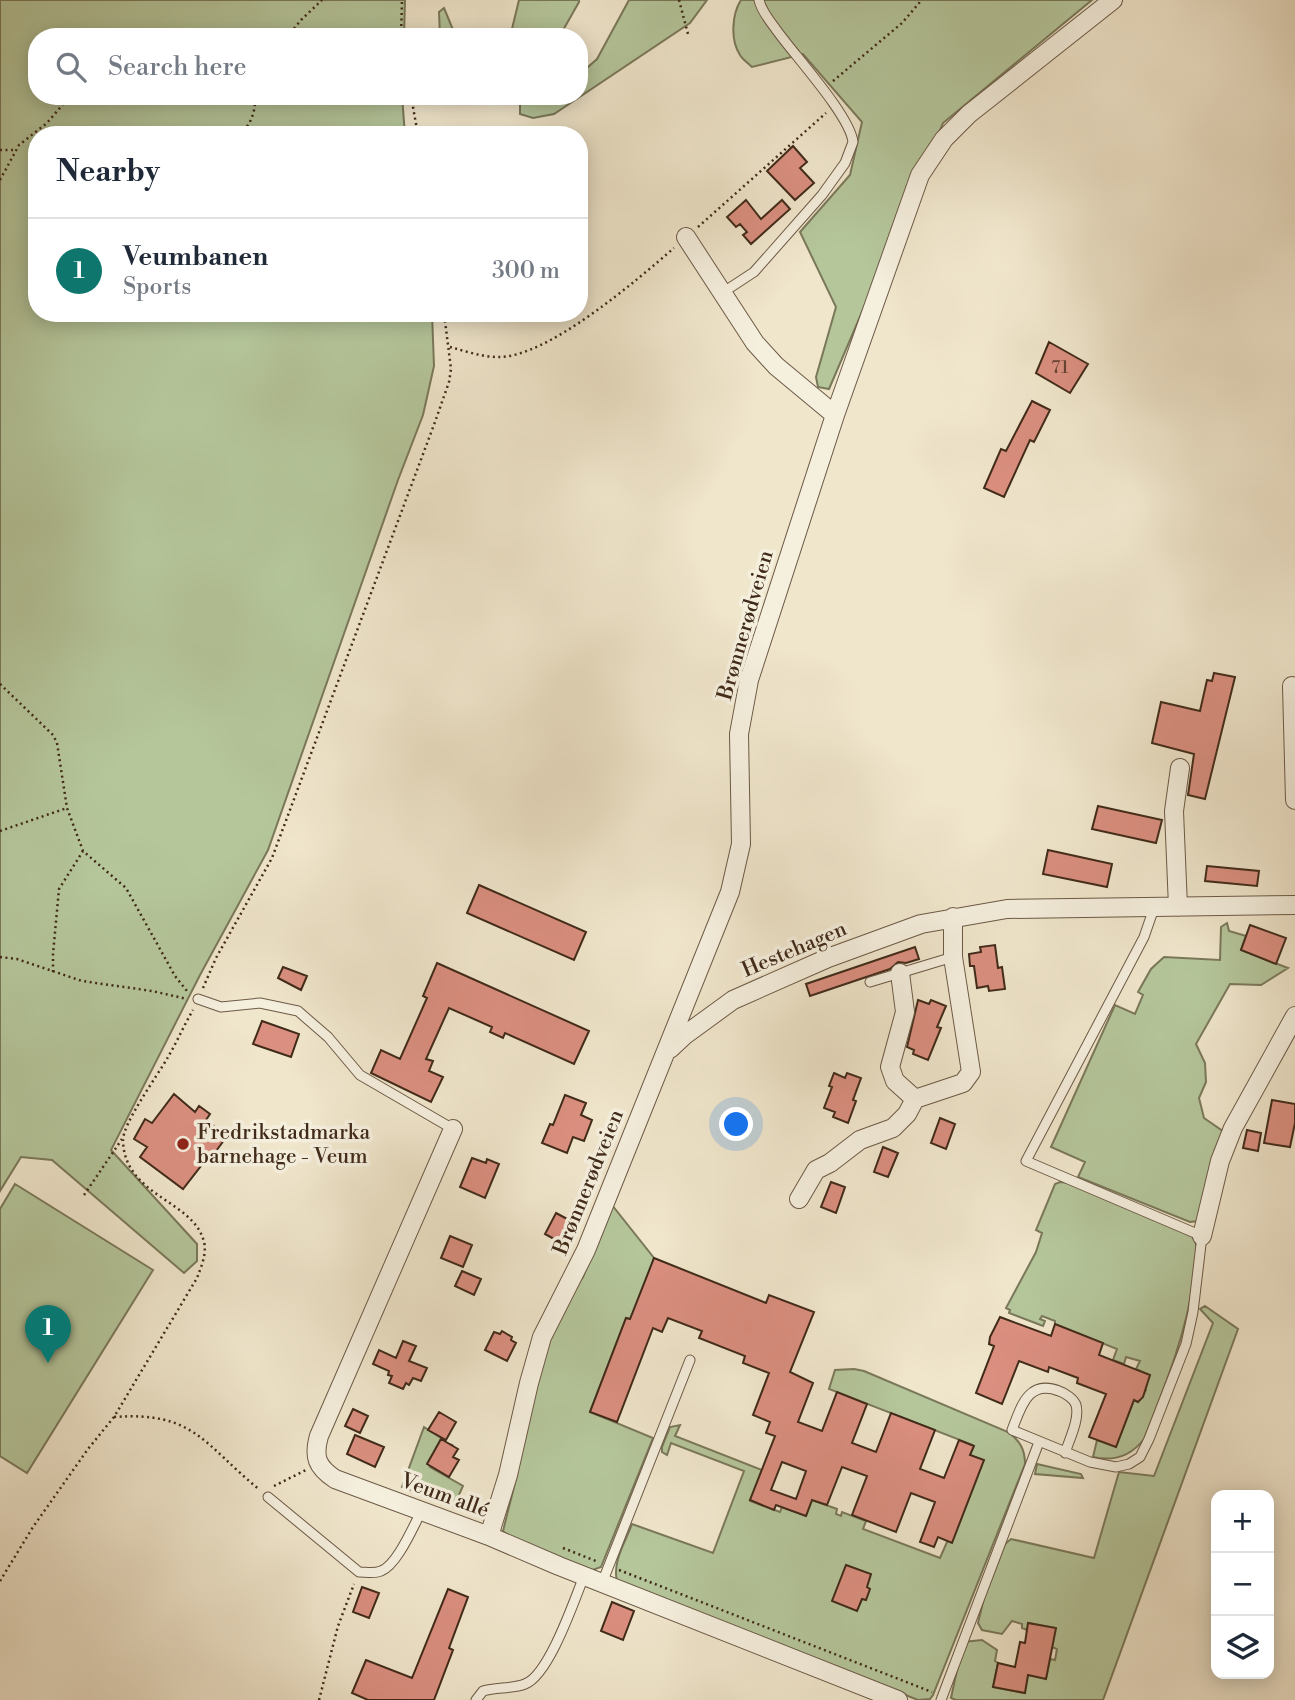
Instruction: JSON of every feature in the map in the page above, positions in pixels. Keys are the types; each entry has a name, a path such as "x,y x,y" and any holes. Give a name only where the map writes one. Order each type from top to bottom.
{"street":[{"name":"Brønnerødveien","path":"489,1536 508,1475 542,1337 586,1250 730,892 738,866 742,822 739,734 758,648 912,194 932,153 969,114 1114,0"},
{"path":"686,237 755,343 776,366 835,415"},
{"path":"1292,686 1295,800"},
{"path":"1178,907 1174,811 1180,768"},
{"name":"Hestehagen","path":"667,1051 733,1000 771,982 886,935 953,917 1007,909 1295,905"},
{"path":"799,1199 816,1170 830,1163 860,1140 893,1128 907,1114 915,1099 963,1083 971,1072 953,957 953,917"},
{"path":"900,973 905,1012 890,1067 895,1080 915,1099"},
{"path":"1202,1236 1220,1161 1233,1128 1295,1016"},
{"path":"317,1462 315,1451 319,1436 453,1129"},
{"name":"Veum allé","path":"317,1462 335,1479 489,1536 898,1700"}],"lane":[{"path":"722,293 745,279 766,260 822,195 845,163 853,139 835,106 776,29 760,6 759,0"},
{"path":"1065,1453 1075,1422 1076,1405 1070,1397 1058,1391 1043,1389 1031,1393 1024,1401 1012,1430 1065,1453 1090,1462 1116,1467 1129,1464 1140,1457 1149,1439 1186,1344 1193,1312 1202,1236 1026,1160 1144,937 1154,908"},
{"path":"870,982 953,957"},
{"path":"198,999 221,1007 260,1003 298,1011 328,1037 360,1075 453,1129"},
{"path":"602,1583 690,1360"},
{"path":"941,1698 1039,1442"},
{"path":"268,1497 359,1572 371,1573 387,1568 421,1512"},
{"path":"476,1700 483,1691 524,1685 537,1677 552,1652 584,1576"}],"path":[{"path":"294,28 322,0"},
{"path":"401,28 402,0"},
{"path":"679,0 688,34"},
{"path":"823,91 907,18 920,2"},
{"path":"43,126 62,105"},
{"path":"247,126 255,105"},
{"path":"413,105 416,126"},
{"path":"588,316 638,279 835,106"},
{"path":"0,180 16,150 28,137"},
{"path":"0,150 16,150"},
{"path":"84,1195 122,1139 198,999 215,958 272,858 446,392 452,369 446,322"},
{"path":"450,347 497,357 525,352 580,322"},
{"path":"0,684 47,728 57,743 67,808 83,851 126,888 180,983 198,999"},
{"path":"0,831 67,808"},
{"path":"53,972 52,954 59,889 83,851"},
{"path":"0,957 17,959 82,981 198,999"},
{"path":"0,1581 33,1527 94,1440 114,1417 171,1325 197,1278 205,1256 204,1241 196,1227 142,1184 130,1169 122,1139"},
{"path":"114,1417 156,1416 191,1430 268,1497"},
{"path":"253,1485 262,1488 275,1486 317,1462"},
{"path":"561,1547 941,1698"},
{"path":"320,1700 338,1626 359,1572"}],"green space":[{"path":"0,0 405,0 404,28 28,28 28,105 403,105 404,126 28,126 28,322 432,322 434,366 423,415 268,850 200,975 111,1150 197,1244 197,1261 184,1273 52,1160 21,1157 0,1191"},
{"path":"519,0 579,0 564,28 512,28"},
{"path":"629,0 707,0 690,23 588,91 588,67 597,59"},
{"path":"741,0 1092,0 943,123 829,389 818,387 816,377 836,307 800,232 850,175 862,122 803,54 752,67 744,60 737,49 734,35 734,20"},
{"path":"444,8 452,28 440,28 439,12"},
{"path":"520,105 567,105 554,114 533,118 520,114"},
{"path":"1227,923 1229,931 1246,936 1241,950 1288,968 1261,985 1230,984 1196,1044 1205,1063 1206,1082 1199,1098 1204,1118 1227,1134 1199,1221 1190,1222 1078,1177 1085,1162 1051,1147 1115,1005 1135,1014 1143,995 1138,992 1151,969 1164,957 1220,960 1221,927"},
{"path":"1071,1183 1192,1236 1197,1251 1186,1320 1160,1400 1144,1439 1134,1450 1115,1458 1093,1457 1097,1440 1116,1447 1134,1400 1138,1402 1146,1390 1144,1387 1150,1375 1136,1369 1140,1361 1126,1357 1124,1364 1113,1360 1117,1349 1042,1316 1040,1319 1045,1321 1043,1326 1009,1313 1010,1310 1006,1308 1036,1252 1042,1233 1036,1230 1055,1184"},
{"path":"15,1184 153,1270 27,1473 0,1456 0,1209"},
{"path":"612,1205 654,1258 635,1321 626,1318 590,1412 653,1438 601,1567 590,1571 510,1538 503,1531 517,1475 539,1358 583,1277"},
{"path":"1205,1306 1238,1329 1103,1700 951,1698 963,1642 982,1640 997,1650 995,1661 998,1663 993,1687 1024,1693 1028,1675 1046,1678 1050,1659 1055,1660 1057,1649 1052,1647 1055,1628 1029,1623 1027,1630 1022,1628 1022,1624 1012,1621 1002,1634 982,1630 978,1623 984,1598 1005,1544 1011,1539 1094,1558 1119,1472 1154,1476 1213,1323 1200,1309"},
{"path":"854,1369 1008,1432 1019,1442 1024,1454 1025,1464 930,1699 918,1700 617,1581 616,1566 632,1524 713,1553 744,1471 671,1443 667,1455 662,1452 670,1427 680,1425 675,1436 762,1470 750,1501 780,1512 782,1507 806,1516 812,1500 837,1509 836,1514 841,1516 842,1512 866,1521 863,1529 940,1558 983,1460 970,1455 973,1445 829,1389 835,1370"},
{"path":"424,1427 441,1438 440,1441 452,1445 430,1467 463,1486 454,1506 402,1487"},
{"path":"1037,1464 1081,1474 1083,1478 1035,1474"}],"building":[{"path":"793,146 807,162 800,168 814,183 795,200 767,171"},
{"path":"746,200 761,219 782,200 790,209 751,244 743,235 747,232 740,224 736,227 727,217"},
{"path":"1049,342 1088,364 1070,393 1036,373"},
{"path":"1032,401 1050,410 1034,442 1030,440 1004,497 984,488 1001,449 1006,451"},
{"path":"1214,673 1235,677 1205,799 1188,795 1194,754 1152,743 1161,702 1200,711 1207,680 1212,681"},
{"path":"1098,806 1162,820 1156,843 1092,829"},
{"path":"1048,850 1112,864 1107,887 1043,874"},
{"path":"1207,866 1259,871 1257,886 1205,881"},
{"path":"479,885 586,932 574,960 467,913"},
{"path":"1250,925 1286,938 1276,964 1241,950"},
{"path":"995,945 998,968 1002,967 1005,989 989,991 988,986 977,988 974,966 970,966 969,954 981,952 980,947"},
{"path":"915,947 919,959 906,963 898,962 890,969 810,996 806,984"},
{"path":"437,963 589,1031 574,1064 505,1033 503,1038 490,1032 492,1027 449,1008 426,1059 433,1061 429,1071 443,1077 431,1102 371,1073 381,1050 400,1059 427,998 423,996"},
{"path":"283,967 307,976 301,990 278,978"},
{"path":"918,1000 929,1004 931,1000 946,1006 937,1027 941,1028 928,1060 913,1054 914,1050 907,1047"},
{"path":"262,1021 299,1034 291,1057 253,1044"},
{"path":"834,1073 845,1078 847,1073 861,1078 848,1123 833,1117 835,1112 824,1108"},
{"path":"174,1094 195,1112 199,1106 210,1114 206,1120 222,1132 220,1135 225,1139 183,1189 140,1157 147,1147 134,1139 145,1119 152,1123"},
{"path":"565,1095 586,1103 581,1115 592,1120 584,1141 573,1137 567,1153 542,1143 550,1124 553,1125"},
{"path":"1272,1100 1295,1104 1295,1123 1290,1147 1264,1143"},
{"path":"940,1118 955,1124 946,1149 931,1143"},
{"path":"1247,1130 1261,1133 1258,1151 1243,1148"},
{"path":"883,1147 898,1153 888,1177 874,1172"},
{"path":"472,1158 486,1163 487,1159 499,1164 485,1198 460,1187"},
{"path":"831,1182 845,1187 836,1213 821,1207"},
{"path":"556,1213 571,1221 569,1225 574,1227 565,1245 545,1234"},
{"path":"450,1236 472,1245 463,1267 441,1258"},
{"path":"654,1258 766,1303 769,1295 814,1312 790,1372 813,1383 798,1422 822,1431 837,1392 867,1404 852,1443 876,1452 891,1413 935,1430 920,1469 944,1478 959,1440 974,1446 970,1455 984,1460 952,1543 938,1537 934,1547 920,1542 935,1502 911,1493 896,1532 852,1515 867,1476 842,1467 827,1505 812,1500 806,1516 776,1505 774,1510 750,1500 775,1436 766,1433 770,1422 753,1415 769,1373 743,1363 745,1356 699,1338 702,1331 668,1318 662,1332 653,1328 617,1422 590,1412 626,1318 630,1319","holes":["782,1462 806,1471 796,1499 771,1490"]},
{"path":"462,1271 481,1279 474,1295 455,1286"},
{"path":"1000,1317 1051,1336 1055,1324 1103,1343 1099,1355 1150,1375 1143,1397 1138,1402 1134,1400 1116,1447 1089,1437 1106,1394 1077,1383 1078,1378 1049,1367 1048,1372 1019,1361 1002,1404 976,1393 994,1346 989,1344 990,1337"},
{"path":"502,1331 516,1343 507,1361 485,1350 494,1332 500,1334"},
{"path":"403,1341 416,1346 409,1361 427,1368 421,1381 413,1378 403,1389 389,1383 392,1376 388,1375 389,1371 373,1364 379,1350 396,1358"},
{"path":"353,1409 368,1416 360,1433 345,1426"},
{"path":"439,1412 456,1422 446,1440 428,1430"},
{"path":"355,1435 384,1447 375,1467 347,1454"},
{"path":"441,1439 458,1449 453,1457 459,1460 449,1477 427,1464"},
{"path":"846,1565 871,1574 866,1600 862,1599 857,1611 832,1601"},
{"path":"362,1587 379,1593 369,1618 353,1612"},
{"path":"448,1589 468,1597 449,1648 453,1650 434,1700 368,1700 352,1693 366,1660 412,1678"},
{"path":"612,1602 634,1611 623,1640 601,1631"},
{"path":"1028,1623 1056,1628 1046,1679 1028,1675 1025,1693 993,1687 998,1663 1015,1667 1020,1642 1025,1643"}],"place":[{"name":"Fredrikstadmarka barnehage - Veum","path":"183,1144"},
{"name":"Veumbanen","path":"48,1363"}]}
